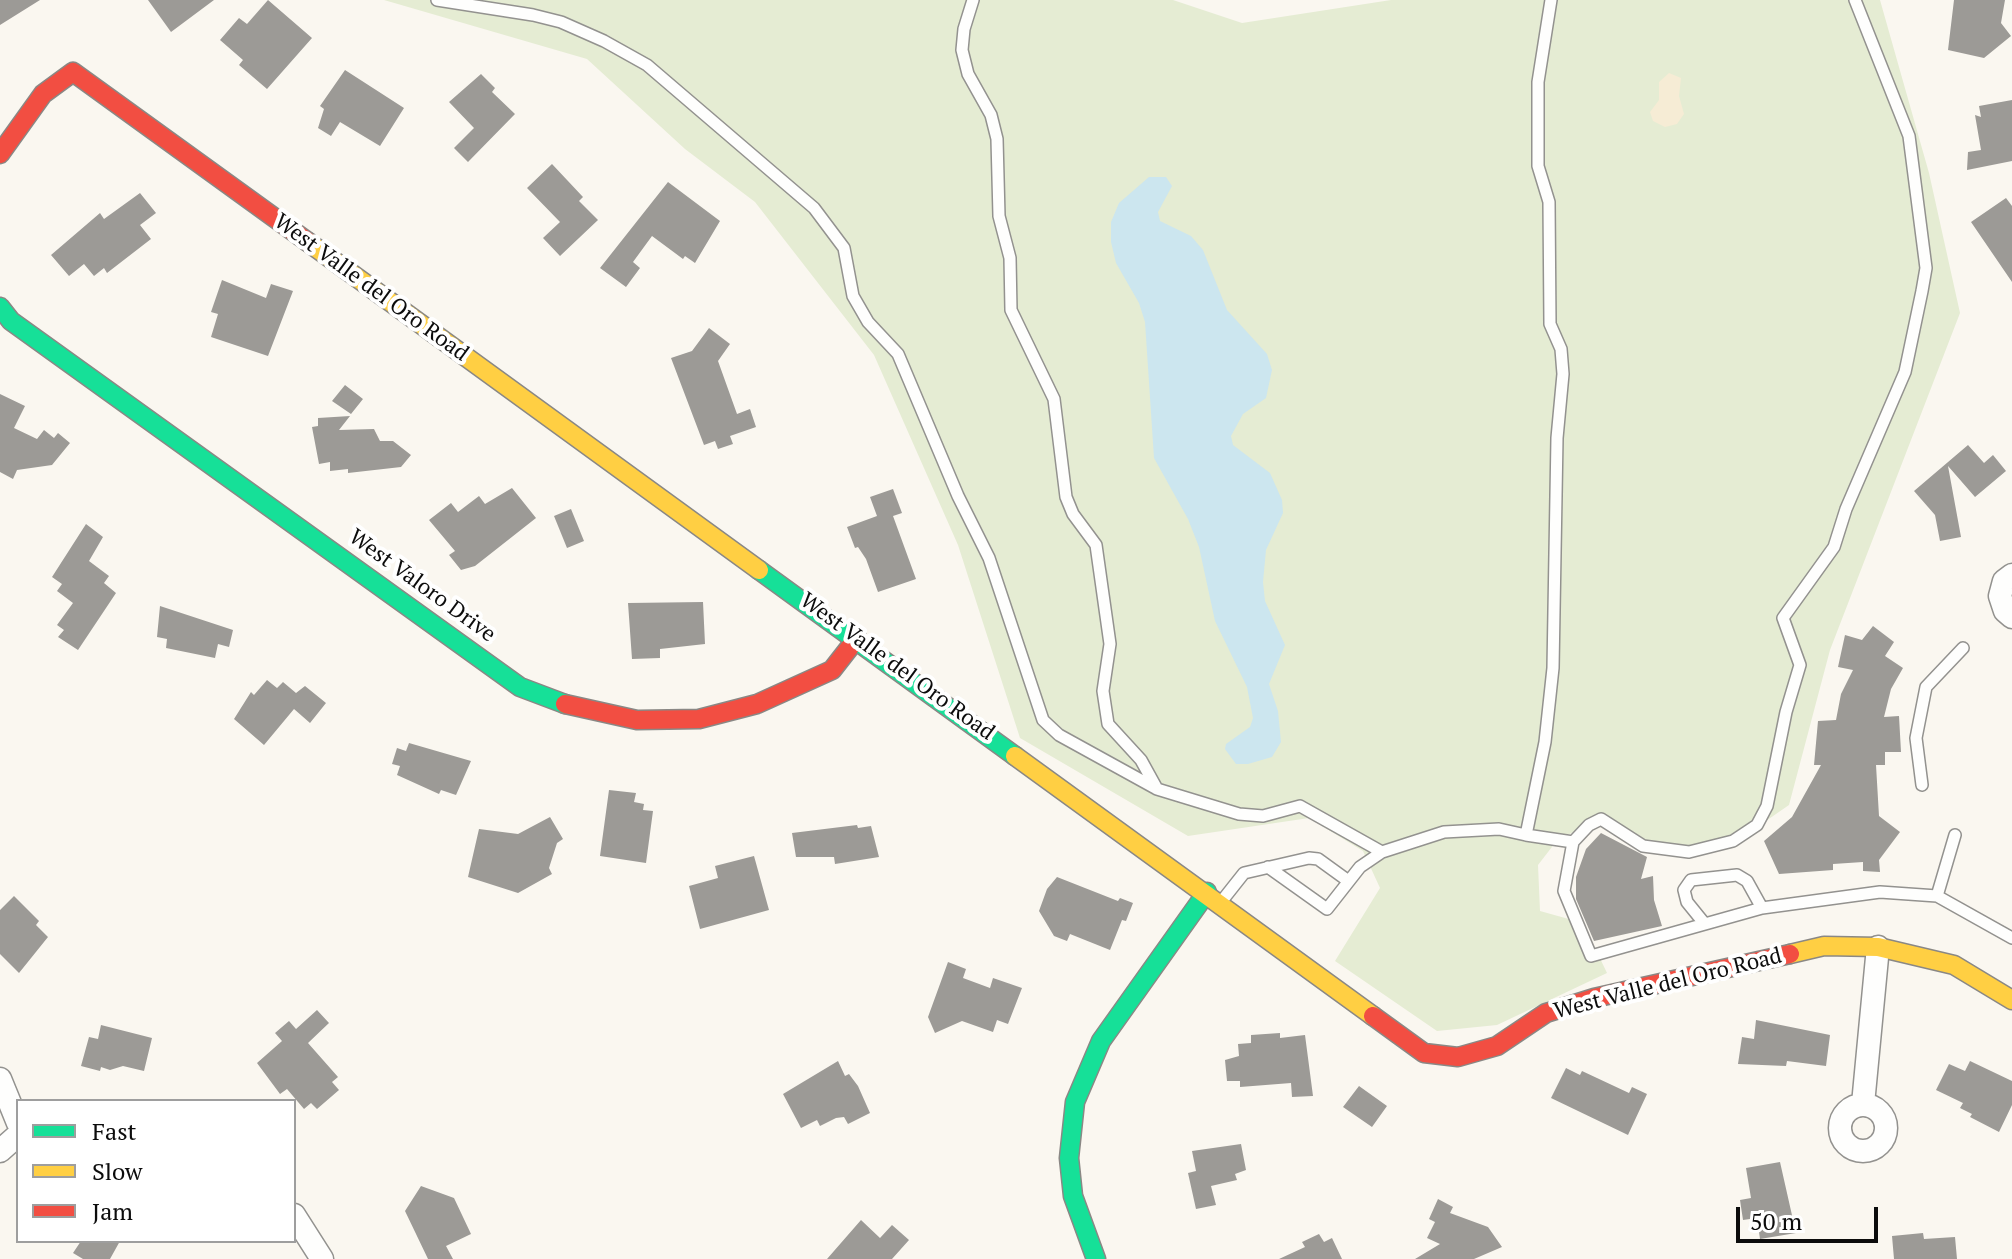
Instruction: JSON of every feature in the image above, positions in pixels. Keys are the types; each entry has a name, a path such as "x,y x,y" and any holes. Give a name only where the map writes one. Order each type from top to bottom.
{"street":[{"name":"West Valle del Oro Road","path":"0,154 43,94 73,72 1214,897 1424,1053 1458,1057 1497,1046 1546,1013 1594,998 1824,946 1878,947 1954,965 2012,1000"},
{"name":"West Valoro Drive","path":"0,307 11,321 520,687 543,696 581,710 637,720 699,719 757,704 832,670 857,638"},
{"path":"2012,575 2004,581 2000,596 2005,611 2012,617"},
{"path":"1096,1259 1073,1196 1069,1158 1075,1102 1101,1041 1214,897"},
{"path":"1863,1104 1878,947"},
{"path":"0,1079 16,1118"},
{"path":"0,1151 16,1137"},
{"path":"296,1218 322,1259"}],"lane":[{"path":"437,0 533,15 561,22 604,41 647,65 814,208 844,248 853,296 868,322 898,354 958,496 989,558 1043,720 1059,735 1157,789 1239,814 1263,816 1300,806 1382,852"},
{"path":"973,0 962,50 968,74 991,115 997,139 999,216 1010,258 1011,310 1054,399 1066,497 1073,514 1096,545 1110,644 1103,691 1108,724 1141,760 1157,789"},
{"path":"1526,835 1545,742 1553,668 1557,438 1562,385 1561,349 1550,324 1549,202 1538,166 1538,82 1551,0"},
{"path":"1855,0 1909,136 1926,268 1905,372 1874,451 1846,509 1828,560 1783,618 1800,665 1786,712 1767,806 1757,825 1733,841 1711,849 1667,852 1643,846 1601,819 1589,825 1573,842 1564,891 1591,956 1762,908 1880,892 1937,896 2012,938"},
{"path":"1922,785 1916,738 1926,687 1963,648"},
{"path":"1268,867 1327,909 1347,880 1382,852 1444,832 1470,829 1573,842"},
{"path":"1937,896 1955,835"},
{"path":"1214,897 1244,873 1313,857 1347,880"},
{"path":"1704,923 1687,902 1684,890 1691,880 1737,875 1747,881 1762,908"}],"green space":[{"path":"384,0 1173,0 1242,23 1391,0 1880,0 1929,173 1960,313 1830,650 1789,805 1724,850 1651,849 1596,818 1555,843 1538,865 1540,911 1583,923 1607,973 1497,1025 1437,1031 1335,961 1380,888 1363,851 1309,818 1188,836 1020,738 958,545 874,355 755,202 685,149 587,59"}],"sand":[{"path":"1669,73 1681,78 1679,96 1684,114 1677,124 1665,127 1653,121 1650,112 1659,100 1659,82"}],"water":[{"path":"1149,177 1166,177 1172,186 1158,212 1160,221 1191,236 1203,250 1227,310 1267,354 1272,370 1266,398 1243,414 1231,436 1233,445 1270,473 1282,500 1283,513 1266,550 1263,582 1265,601 1285,645 1269,684 1278,711 1281,742 1272,757 1248,764 1236,764 1225,749 1226,744 1250,727 1253,718 1247,687 1215,621 1199,547 1188,519 1154,458 1145,322 1139,303 1116,263 1111,242 1111,222 1119,203"}],"building":[{"path":"0,0 40,0 0,25"},
{"path":"148,0 214,0 171,32"},
{"path":"268,0 312,38 267,89 239,65 243,60 220,40 239,18 247,24"},
{"path":"1954,0 2005,0 2001,23 2011,36 1984,58 1948,50"},
{"path":"345,70 404,108 380,146 340,122 331,136 318,128 324,109 320,106"},
{"path":"481,74 495,88 492,92 515,114 468,162 454,148 474,128 449,102"},
{"path":"2012,100 2012,161 1967,170 1968,152 1981,150 1975,115 1981,117 1979,106"},
{"path":"552,164 583,197 579,201 598,220 560,256 543,238 560,222 527,188"},
{"path":"668,182 720,221 695,263 685,256 683,259 652,236 633,262 640,268 626,287 600,268"},
{"path":"140,193 156,213 140,225 151,239 107,273 104,268 94,276 84,264 69,276 51,255 100,213 104,219"},
{"path":"2006,198 2012,206 2012,282 1971,222"},
{"path":"222,280 266,298 271,284 293,291 268,356 211,337 218,314 211,312"},
{"path":"709,328 730,344 718,361 737,414 750,409 756,427 730,436 733,444 718,449 715,441 704,445 671,358 692,351"},
{"path":"345,385 363,399 351,414 332,401"},
{"path":"0,394 25,406 14,428 37,439 44,430 54,438 58,433 70,443 52,465 17,470 13,479 0,472"},
{"path":"350,416 339,430 374,429 380,441 393,441 411,455 401,467 348,473 348,469 330,471 330,462 319,464 312,427 318,426 318,418"},
{"path":"1968,445 1984,463 1993,455 2006,471 1975,497 1948,466 1961,537 1940,541 1935,515 1914,491"},
{"path":"512,488 536,518 475,566 461,570 449,555 455,551 429,520 451,503 458,512 479,496 485,504"},
{"path":"893,489 902,513 893,516 916,579 878,592 866,559 858,547 855,548 847,527 877,516 870,497"},
{"path":"571,509 584,541 567,548 554,516"},
{"path":"86,524 103,537 89,561 109,576 104,583 116,593 78,650 58,637 64,630 57,625 73,603 57,591 62,584 52,577"},
{"path":"703,602 705,644 660,649 660,658 632,659 628,603"},
{"path":"160,606 233,630 229,647 218,644 215,658 166,648 167,639 157,637"},
{"path":"1873,626 1894,642 1885,656 1903,668 1891,689 1884,717 1899,716 1901,752 1885,752 1885,765 1876,765 1879,816 1900,832 1879,860 1880,872 1863,871 1863,862 1833,864 1833,870 1779,874 1764,841 1792,817 1821,765 1814,765 1818,721 1836,720 1841,694 1853,670 1838,667 1845,635 1862,640"},
{"path":"267,680 277,688 283,682 296,693 305,686 326,703 310,723 294,709 264,745 234,719 251,692 254,695"},
{"path":"409,743 471,761 456,795 441,790 439,794 397,775 400,766 392,764 397,748 406,751"},
{"path":"609,790 636,793 634,802 644,804 643,810 653,811 646,863 600,856"},
{"path":"550,817 563,839 557,843 549,868 552,874 518,893 468,877 479,829 518,834"},
{"path":"857,825 858,828 871,826 879,857 835,864 834,857 796,857 792,833"},
{"path":"1601,833 1647,857 1641,879 1653,876 1654,900 1662,926 1594,941 1576,899 1576,877 1586,849"},
{"path":"754,856 769,910 700,929 689,886 718,878 715,866"},
{"path":"1057,877 1118,901 1120,898 1133,903 1126,921 1122,920 1110,950 1070,934 1067,941 1054,936 1039,911 1047,889"},
{"path":"14,896 39,921 36,925 48,937 19,973 0,954 0,910"},
{"path":"948,962 966,969 963,978 990,988 993,978 1022,988 1008,1024 997,1020 993,1032 962,1021 935,1033 928,1017"},
{"path":"317,1010 329,1023 308,1043 338,1077 332,1082 339,1090 317,1109 311,1103 304,1109 287,1089 280,1094 257,1063 282,1041 275,1033 289,1021 296,1029"},
{"path":"1756,1020 1830,1035 1826,1066 1787,1061 1786,1066 1738,1064 1742,1037 1754,1039"},
{"path":"101,1025 152,1038 144,1071 123,1066 110,1070 101,1067 100,1071 81,1066 89,1037 98,1039"},
{"path":"1280,1033 1280,1038 1305,1035 1313,1096 1292,1097 1291,1083 1240,1087 1240,1081 1227,1081 1225,1060 1239,1056 1238,1044 1251,1043 1251,1035"},
{"path":"838,1061 845,1076 849,1074 858,1086 870,1113 848,1124 844,1117 820,1126 817,1120 801,1128 783,1094"},
{"path":"1970,1061 2012,1081 2012,1105 1999,1132 1970,1117 1972,1114 1960,1108 1963,1103 1936,1090 1949,1064 1965,1071"},
{"path":"1566,1068 1580,1075 1582,1071 1629,1093 1632,1087 1647,1094 1628,1135 1551,1098"},
{"path":"1359,1086 1387,1106 1372,1127 1343,1107"},
{"path":"1241,1144 1246,1170 1235,1174 1237,1180 1211,1186 1216,1205 1196,1209 1188,1173 1196,1171 1192,1151"},
{"path":"1780,1162 1796,1233 1760,1239 1757,1218 1743,1220 1740,1200 1751,1198 1746,1168"},
{"path":"421,1186 454,1198 471,1234 446,1246 453,1259 428,1259 405,1211"},
{"path":"1438,1199 1453,1207 1450,1213 1488,1227 1502,1247 1474,1259 1415,1259 1440,1244 1427,1238 1435,1222 1429,1219"},
{"path":"861,1220 880,1238 892,1225 909,1240 892,1259 827,1259"},
{"path":"1923,1233 1924,1239 1955,1237 1957,1259 1894,1259 1892,1236"},
{"path":"1319,1234 1324,1242 1332,1238 1342,1259 1279,1259 1305,1247 1302,1242"},
{"path":"80,1243 119,1243 110,1259 83,1259 73,1253"}],"traffic: fast":[{"path":"0,307 11,321 520,687 565,704"},
{"path":"759,570 1015,756"},
{"path":"1096,1259 1073,1196 1069,1158 1075,1102 1101,1041 1207,892"}],"traffic: slow":[{"path":"308,242 759,570"},
{"path":"1015,756 1373,1016"},
{"path":"1790,954 1824,946 1878,947 1954,965 2012,1000"}],"traffic: jam":[{"path":"0,154 43,94 73,72 308,242"},
{"path":"565,704 637,720 699,719 757,704 832,670 857,638"},
{"path":"1373,1016 1424,1053 1458,1057 1497,1046 1546,1013 1594,998 1790,954"}]}
